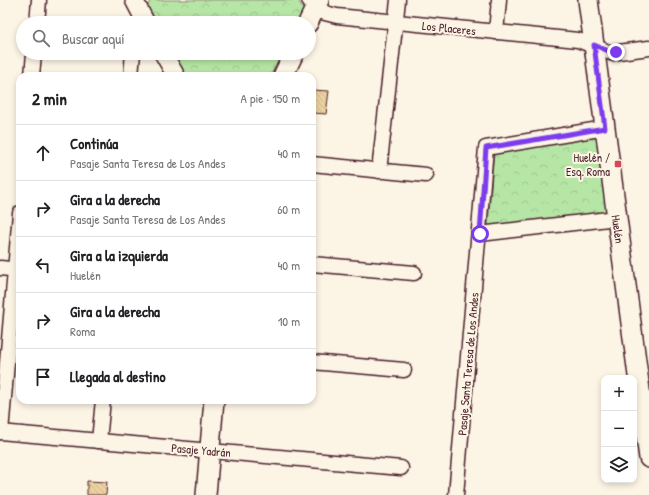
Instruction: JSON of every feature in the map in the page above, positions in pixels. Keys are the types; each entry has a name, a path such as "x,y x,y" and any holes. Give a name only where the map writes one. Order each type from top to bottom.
{"main road":[{"name":"Huelén","path":"588,0 617,218 643,365 649,458"},
{"path":"284,72 290,60"},
{"path":"206,495 214,404"}],"street":[{"path":"38,16 39,0"},
{"path":"379,170 398,0"},
{"path":"496,32 499,0"},
{"name":"Los Placeres","path":"313,7 330,15 578,40 611,52 649,48"},
{"path":"32,72 33,60"},
{"path":"131,72 132,60"},
{"path":"167,60 174,72"},
{"name":"Pasaje Santa Teresa de Los Andes","path":"456,495 480,234 486,148 605,128"},
{"path":"316,164 426,175"},
{"path":"480,234 617,218"},
{"path":"316,264 414,273"},
{"path":"0,268 16,270"},
{"path":"0,432 16,288"},
{"path":"316,362 404,370"},
{"path":"99,441 103,404"},
{"name":"Pasaje Yadrán","path":"0,432 401,468"}],"green space":[{"path":"151,0 298,0 304,10 302,16 152,16 147,7"},
{"path":"176,60 279,60 272,72 183,72"},
{"path":"599,135 609,213 488,226 494,151"}],"building":[{"path":"316,90 329,91 326,114 316,113"},
{"path":"87,481 107,482 106,495 87,495"}],"place":[{"name":"Huelén / Esq. Roma","path":"618,164"}],"route":[{"path":"480,234 486,148 605,128 594,45 611,52 616,52"}]}
